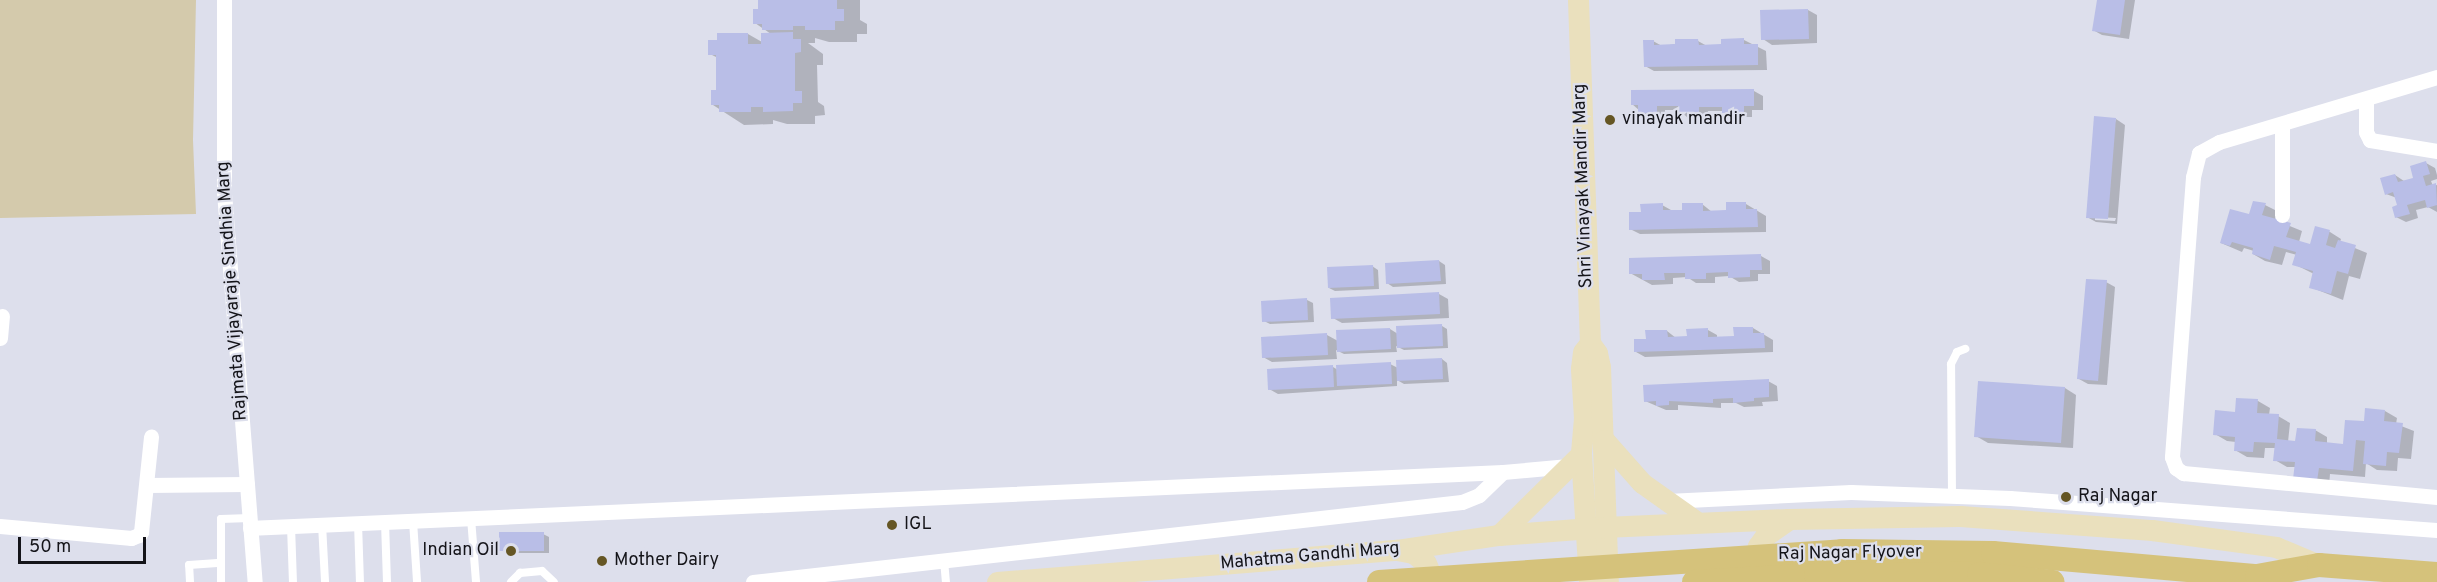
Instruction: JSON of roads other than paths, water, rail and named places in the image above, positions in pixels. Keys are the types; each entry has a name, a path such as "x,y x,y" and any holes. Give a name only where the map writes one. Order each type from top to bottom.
{"main road":[{"name":"Raj Nagar Flyover","path":"1379,582 1842,551 1993,553 2257,576 2319,565"},
{"path":"2319,565 2437,574"},
{"name":"Raj Nagar Flyover","path":"1694,582 1816,575 1979,574 2053,582"}],"street":[{"name":"Rajmata Vijayaraje Sindhia Marg","path":"224,0 224,192 255,582"},
{"name":"Shri Vinayak Mandir Marg","path":"1575,460 1584,418 1581,369 1583,352 1590,343 1578,0"},
{"path":"2437,77 2209,146 2199,153 2195,165 2172,457 2176,468 2183,473 2437,497"},
{"path":"2366,100 2366,132 2370,140 2437,151"},
{"path":"2282,124 2282,215"},
{"path":"0,338 2,316"},
{"path":"1589,582 1604,440 1598,353 1590,343"},
{"path":"0,526 131,538 141,532 151,437"},
{"path":"1604,440 1642,483 1697,522"},
{"path":"250,523 291,526 1503,472 1575,460"},
{"path":"1575,460 1608,582"},
{"path":"1499,535 1575,460"},
{"path":"753,582 852,576 944,558 1462,502 1479,495 1503,472"},
{"path":"147,485 247,484"},
{"path":"1666,501 1851,492 2155,509 2437,530"},
{"path":"2152,530 2155,509"},
{"name":"Mahatma Gandhi Marg","path":"997,582 1397,550 1499,535 1595,528 1697,522 1960,516 2152,530 2276,547 2319,565"},
{"path":"1759,582 1754,558 1758,546 1765,536 1789,519"},
{"path":"1397,550 1413,553 1426,563 1434,582"}],"lane":[{"path":"1952,496 1952,363 1957,352 1965,349"},
{"path":"471,518 476,582"},
{"path":"221,582 221,519 250,523"},
{"path":"413,520 417,582"},
{"path":"385,522 387,582"},
{"path":"358,523 360,582"},
{"path":"322,524 326,582"},
{"path":"291,526 293,582"},
{"path":"944,558 946,582"},
{"path":"190,582 189,565 221,563"},
{"path":"511,582 520,573 542,571 554,582"}],"place":[{"name":"vinayak mandir","path":"1610,120"},
{"name":"Raj Nagar","path":"2066,497"},
{"name":"IGL","path":"892,525"},
{"name":"Indian Oil","path":"511,551"},
{"name":"Mother Dairy","path":"602,561"}]}
